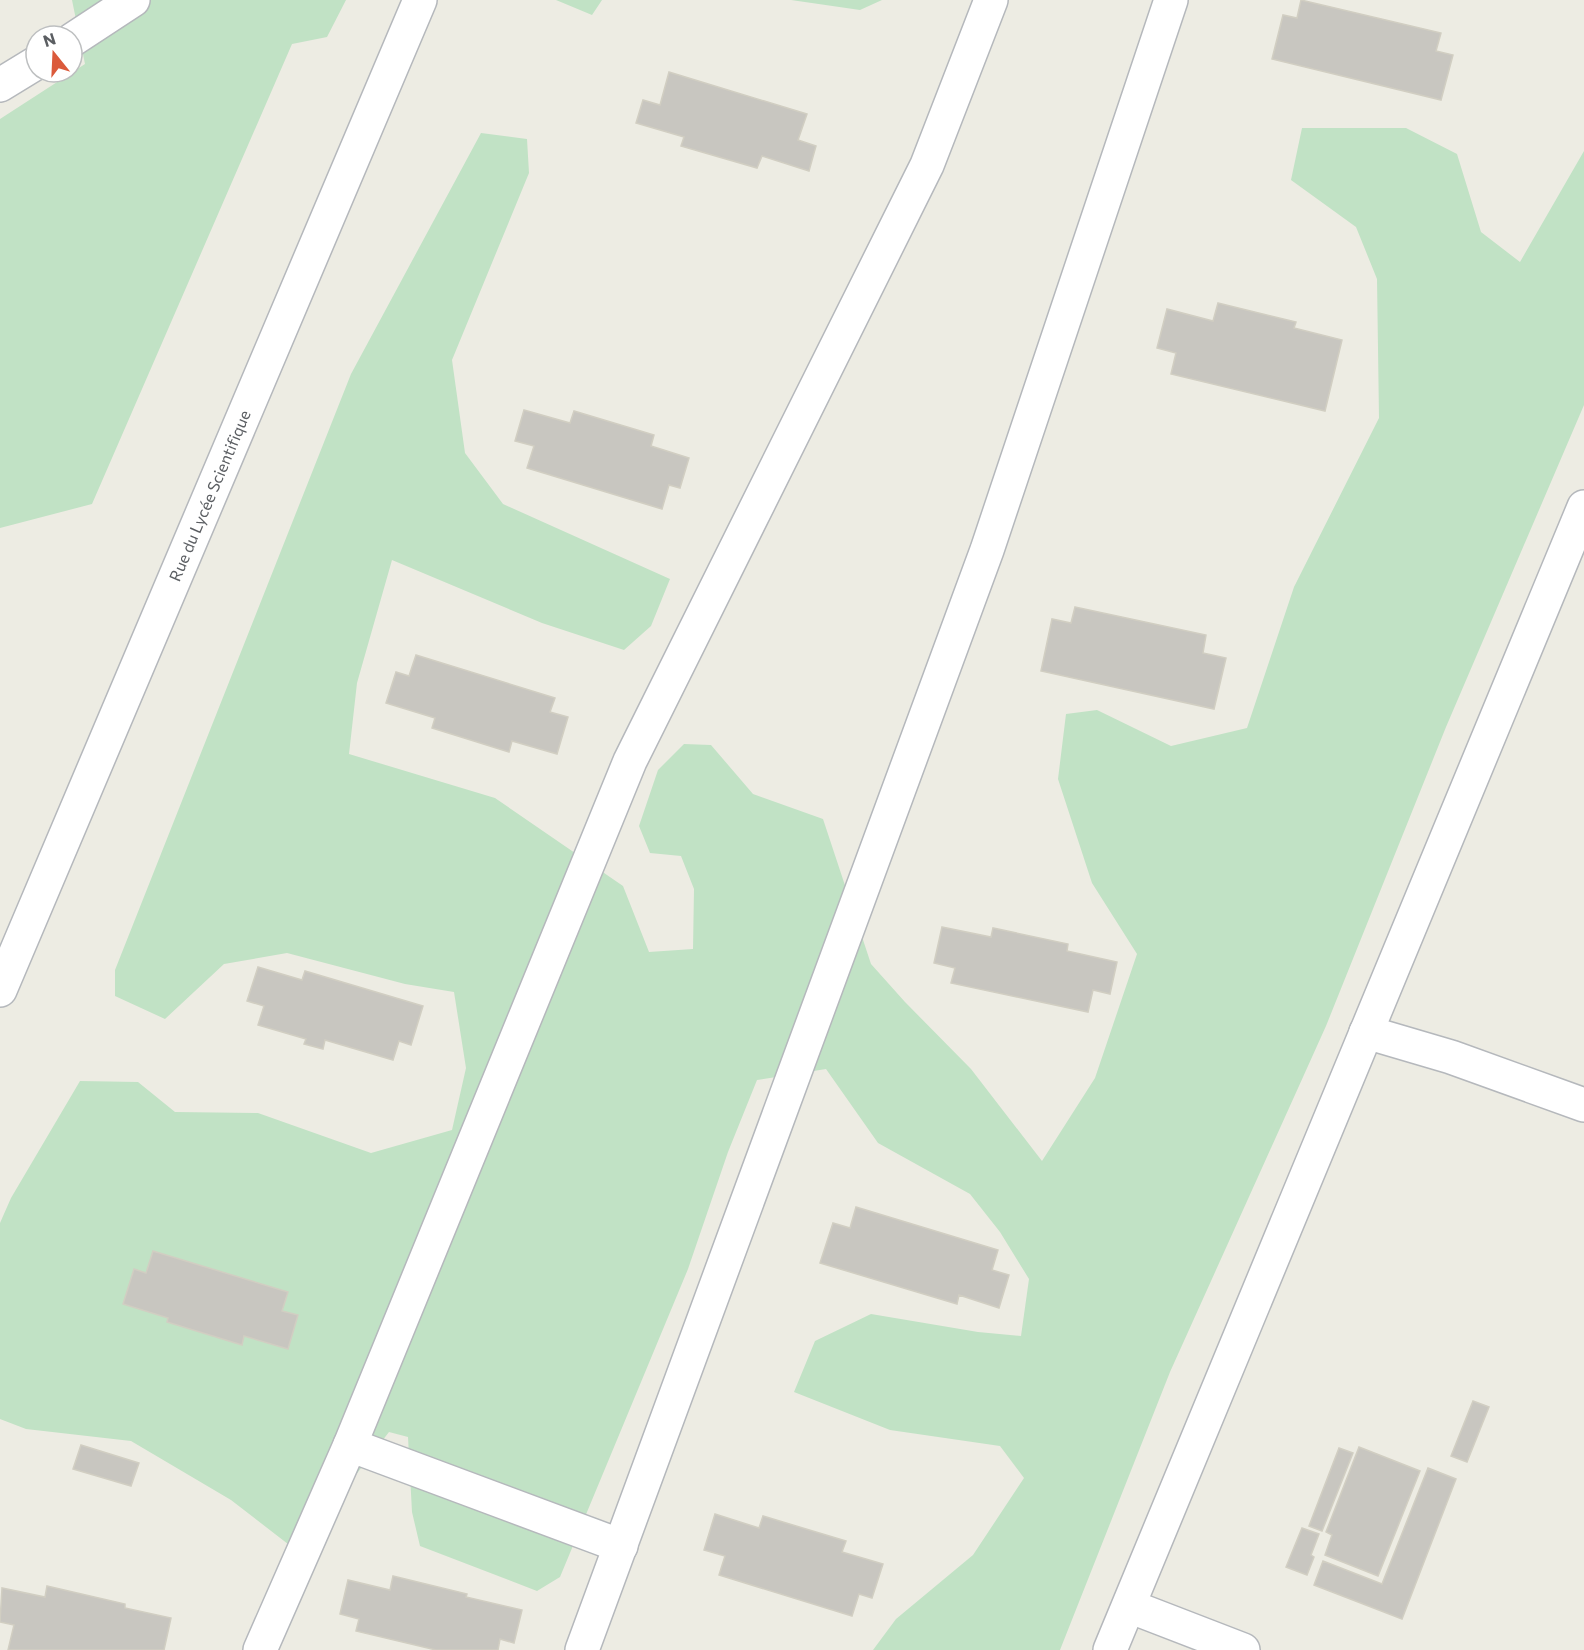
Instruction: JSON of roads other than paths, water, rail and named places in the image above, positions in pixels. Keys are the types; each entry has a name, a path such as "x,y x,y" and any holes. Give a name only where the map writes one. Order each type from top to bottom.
{"street":[{"path":"84,32 133,0"},
{"name":"Rue du Lycée Scientifique","path":"0,990 420,0"},
{"path":"260,1650 350,1445 630,761 927,165 991,0"},
{"path":"582,1650 987,550 1171,0"},
{"path":"0,85 24,70"},
{"path":"1110,1650 1584,507"},
{"path":"1366,1032 1451,1057 1584,1105"},
{"path":"350,1445 621,1546"},
{"path":"1129,1606 1243,1650"}]}
